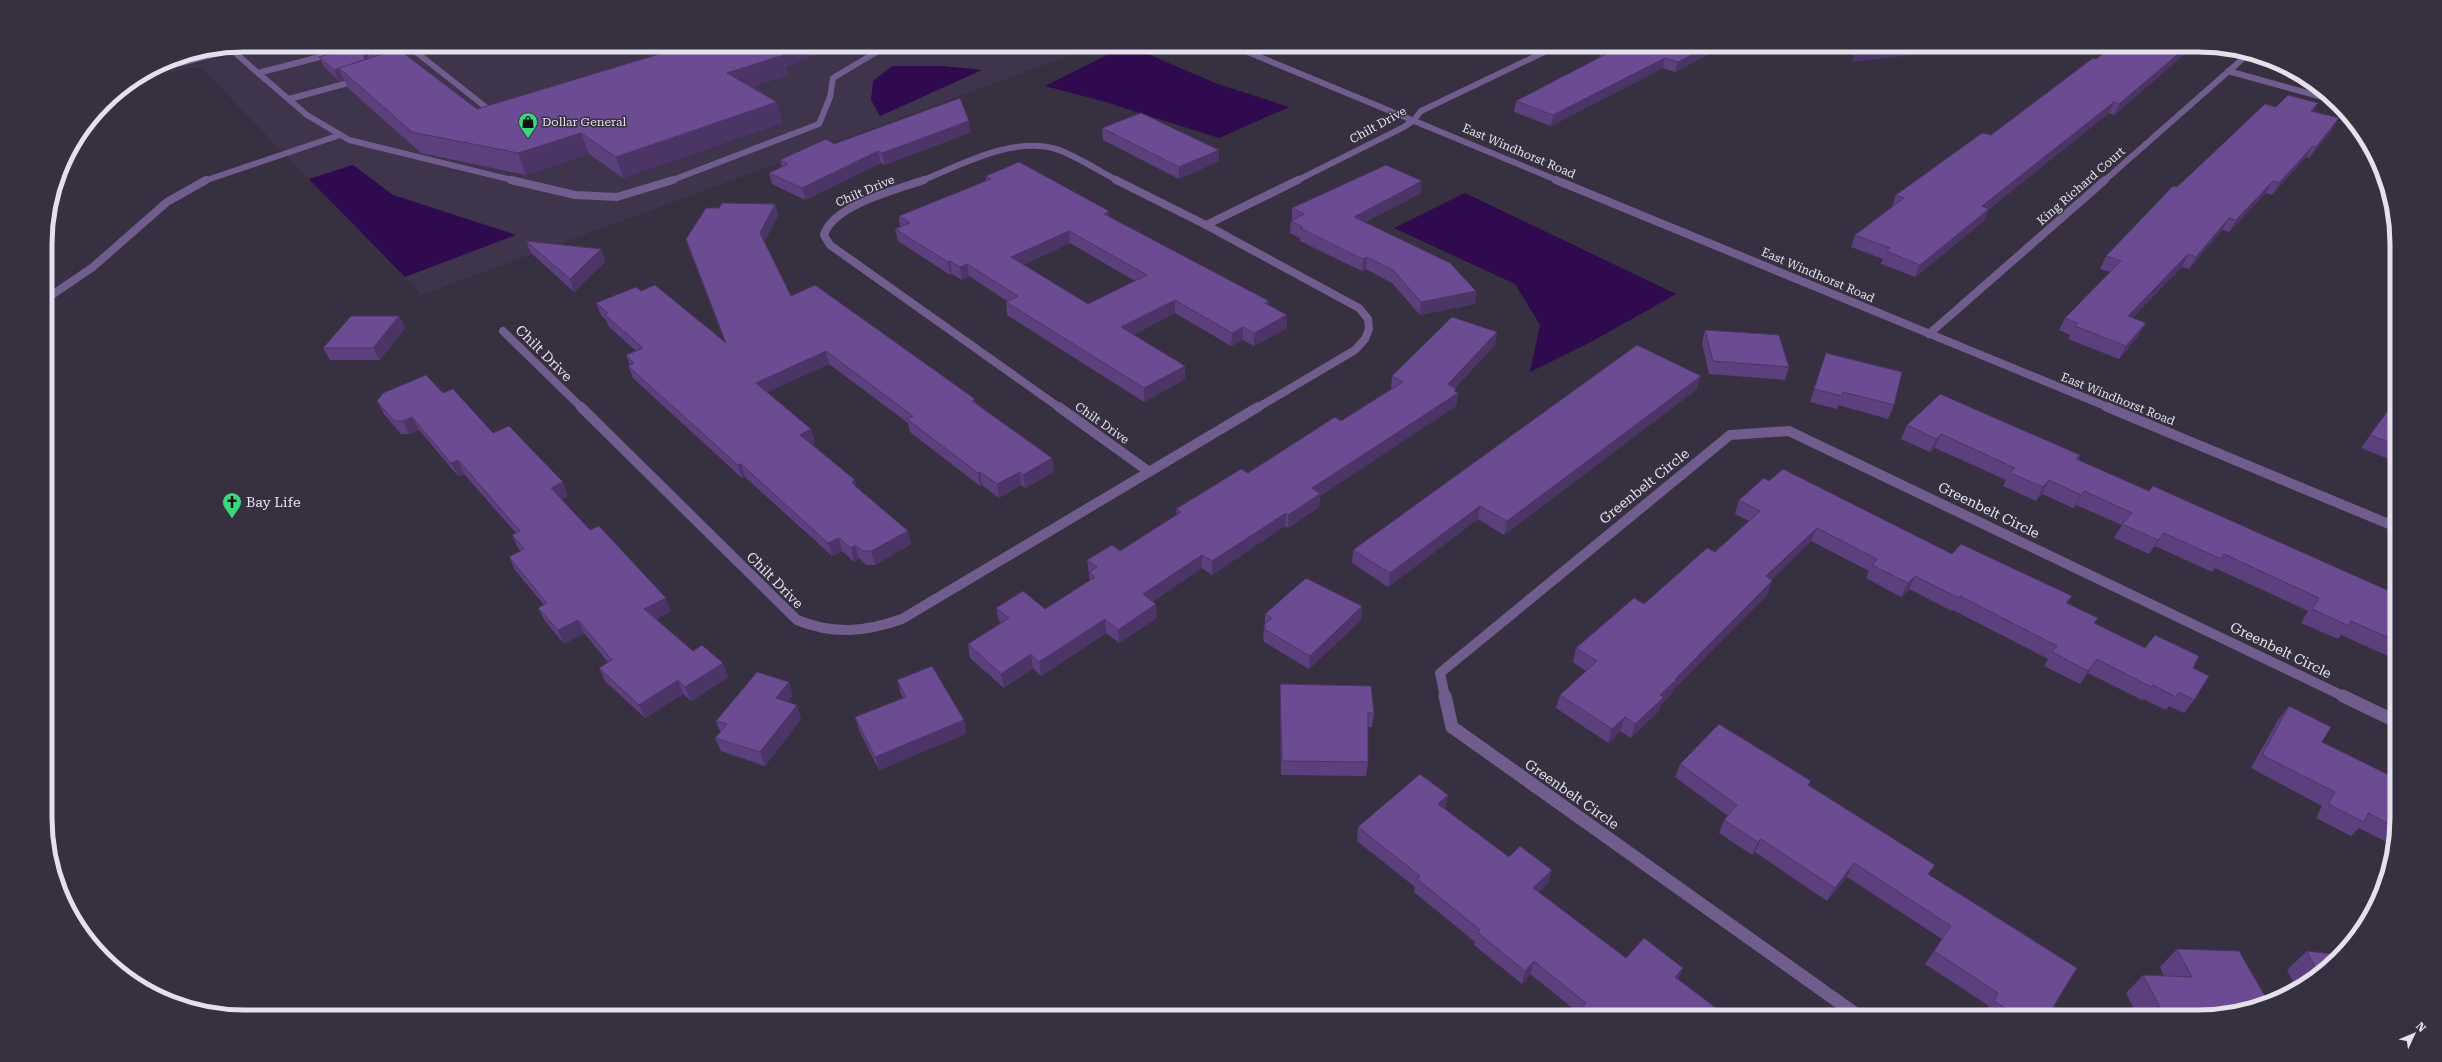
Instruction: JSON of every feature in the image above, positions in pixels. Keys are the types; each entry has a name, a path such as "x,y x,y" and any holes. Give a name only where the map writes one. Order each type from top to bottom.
{"street":[{"path":"234,52 307,115 349,140 574,195 617,197 648,189 819,124 830,97 833,78 877,52"},
{"path":"258,73 349,52"},
{"path":"416,52 492,112 506,108"},
{"name":"East Windhorst Road","path":"1248,52 2390,525"},
{"name":"Chilt Drive","path":"1206,225 1414,120 1421,111 1544,52"},
{"name":"King Richard Court","path":"1929,334 2244,58"},
{"path":"2228,71 2321,97"},
{"path":"289,99 365,79"},
{"path":"52,295 93,267 167,202 207,178 340,135"},
{"name":"Chilt Drive","path":"502,331 797,620 815,629 841,632 871,630 902,620 1148,471 1356,350 1366,339 1370,329 1369,318 1359,308 1206,225 1056,149 1040,145 996,151 850,208 837,215 826,225 824,235 830,245 1148,471"},
{"name":"Greenbelt Circle","path":"1850,1010 1452,727 1440,673 1730,435 1789,431 2390,719"}],"shaded area":[{"path":"244,52 1079,52 419,296 419,291 405,277 515,234 393,195 353,165 309,179 201,68 190,68 164,74 163,72","holes":["981,70 880,116 871,100"]},
{"path":"1113,52 1143,52 1215,83 1289,107 1219,138 1102,101 1045,86"},
{"path":"892,66 943,66 982,70 880,116 871,100 873,81"},
{"path":"353,165 393,195 516,235 405,277 309,179"},
{"path":"1465,193 1676,294 1591,342 1530,372 1540,325 1515,284 1394,228"}],"building":[{"path":"336,52 366,52 364,56 365,60 334,70 319,57"},
{"path":"371,52 388,52 374,57"},
{"path":"389,52 402,52 477,109 666,52 779,52 784,55 727,73 777,102 616,157 581,133 518,153 412,132 339,68"},
{"path":"1610,52 1697,52 1678,62 1665,58 1553,115 1516,101"},
{"path":"2106,52 2181,52 2119,104 2114,102 1982,206 1989,209 1920,265 1886,251 1890,248 1855,235 1904,198 1896,195 1982,133 1991,135 2093,58 2096,59"},
{"path":"2288,95 2318,103 2311,111 2339,118 2316,147 2313,146 2279,183 2273,181 2236,220 2229,218 2196,257 2188,254 2128,316 2146,323 2126,346 2075,326 2078,323 2065,318 2121,261 2106,256 2173,186 2177,187 2265,104 2276,107"},
{"path":"960,98 969,121 882,153 878,151 802,188 769,173 788,164 780,160 826,139 834,144"},
{"path":"1141,113 1219,150 1179,167 1102,128"},
{"path":"1019,162 1109,211 1104,214 1269,301 1265,303 1287,315 1254,333 1243,327 1232,333 1175,300 1121,327 1185,366 1144,388 1006,302 1018,296 967,264 960,267 950,261 948,262 895,229 910,223 899,216 991,179 986,176","holes":["1069,231 1147,275 1088,304 1011,257"]},
{"path":"1386,165 1422,181 1354,217 1450,263 1476,291 1421,302 1393,270 1367,257 1363,259 1348,252 1300,228 1303,227 1291,221 1304,214 1292,208"},
{"path":"722,203 775,204 760,233 791,296 815,285 975,399 972,401 1052,458 1023,475 1020,472 997,484 980,472 978,473 907,419 913,416 826,351 756,383 811,429 800,435 855,480 852,482 854,485 908,531 871,551 863,551 855,545 851,548 839,538 828,543 741,464 738,465 628,366 634,363 626,355 643,348 604,314 608,313 596,303 636,287 641,291 655,285 726,343 686,239 706,208 719,208"},
{"path":"526,241 601,249 570,279"},
{"path":"351,316 399,316 373,348 323,348"},
{"path":"1452,317 1497,332 1448,384 1456,389 1454,391 1458,393 1312,488 1320,494 1288,515 1286,513 1212,561 1202,555 1143,594 1156,604 1118,630 1105,619 1039,662 1031,654 1001,674 968,644 1009,618 996,608 1023,591 1045,609 1095,577 1089,572 1097,567 1087,560 1112,545 1120,551 1181,512 1176,509 1241,469 1248,473 1335,417 1341,421 1403,382 1392,376"},
{"path":"1705,330 1779,335 1789,367 1713,361"},
{"path":"1637,345 1701,376 1507,521 1480,506 1390,573 1353,550"},
{"path":"1826,353 1902,372 1894,405 1843,392 1842,396 1814,389"},
{"path":"426,375 443,393 453,389 493,433 509,426 563,482 551,488 590,530 599,526 666,598 644,609 693,651 702,645 723,663 685,687 678,680 639,705 599,668 612,660 578,620 558,630 538,608 547,603 509,557 524,549 512,535 520,531 458,460 451,463 412,417 403,421 394,421 377,401 383,393"},
{"path":"1940,394 2080,455 2076,459 2149,491 2153,486 2390,591 2390,638 2351,621 2349,626 2312,609 2319,598 2224,554 2221,559 2164,533 2158,540 2122,524 2132,513 2084,491 2081,495 2049,480 2043,487 2010,473 2015,468 1941,434 1936,439 1907,425"},
{"path":"2390,408 2390,443 2370,435"},
{"path":"1783,469 1952,554 1961,544 2072,596 2066,603 2098,618 2094,623 2145,648 2155,635 2199,656 2193,668 2209,676 2194,700 2179,692 2176,697 2153,685 2151,687 2097,659 2088,671 2052,652 2057,646 1960,596 1959,598 1915,576 1908,583 1872,565 1877,559 1817,528 1766,576 1772,581 1660,695 1664,697 1635,724 1625,717 1612,729 1560,695 1597,661 1576,648 1634,598 1644,604 1707,548 1715,552 1760,511 1739,500 1764,478 1769,481"},
{"path":"1306,578 1362,606 1310,656 1264,629 1266,627 1264,625 1272,618 1265,614"},
{"path":"932,666 964,720 875,757 855,717 906,697 897,680"},
{"path":"757,672 789,682 776,698 797,705 760,752 715,738 727,724 716,721"},
{"path":"1280,684 1371,686 1374,713 1368,713 1368,762 1282,761"},
{"path":"2289,706 2331,727 2322,742 2390,776 2390,824 2368,813 2364,822 2328,804 2335,792 2262,755"},
{"path":"1719,724 1811,781 1808,785 1935,865 1928,874 2077,968 2051,1010 2008,1010 1994,1001 1998,993 1934,951 1951,926 1854,863 1835,888 1761,839 1758,842 1724,820 1737,805 1680,764"},
{"path":"1420,774 1448,795 1438,804 1509,857 1520,846 1552,870 1533,888 1626,958 1644,938 1683,968 1675,977 1719,1010 1580,1010 1586,1003 1534,961 1525,971 1477,932 1480,930 1417,879 1420,876 1358,827"},
{"path":"2177,949 2239,951 2266,998 2236,1006 2211,1010 2161,1010 2143,975 2192,977"},
{"path":"2307,951 2334,954 2325,962 2316,969"}],"place":[{"name":"Dollar General","path":"528,139"},
{"name":"Bay Life","path":"232,519"}]}
